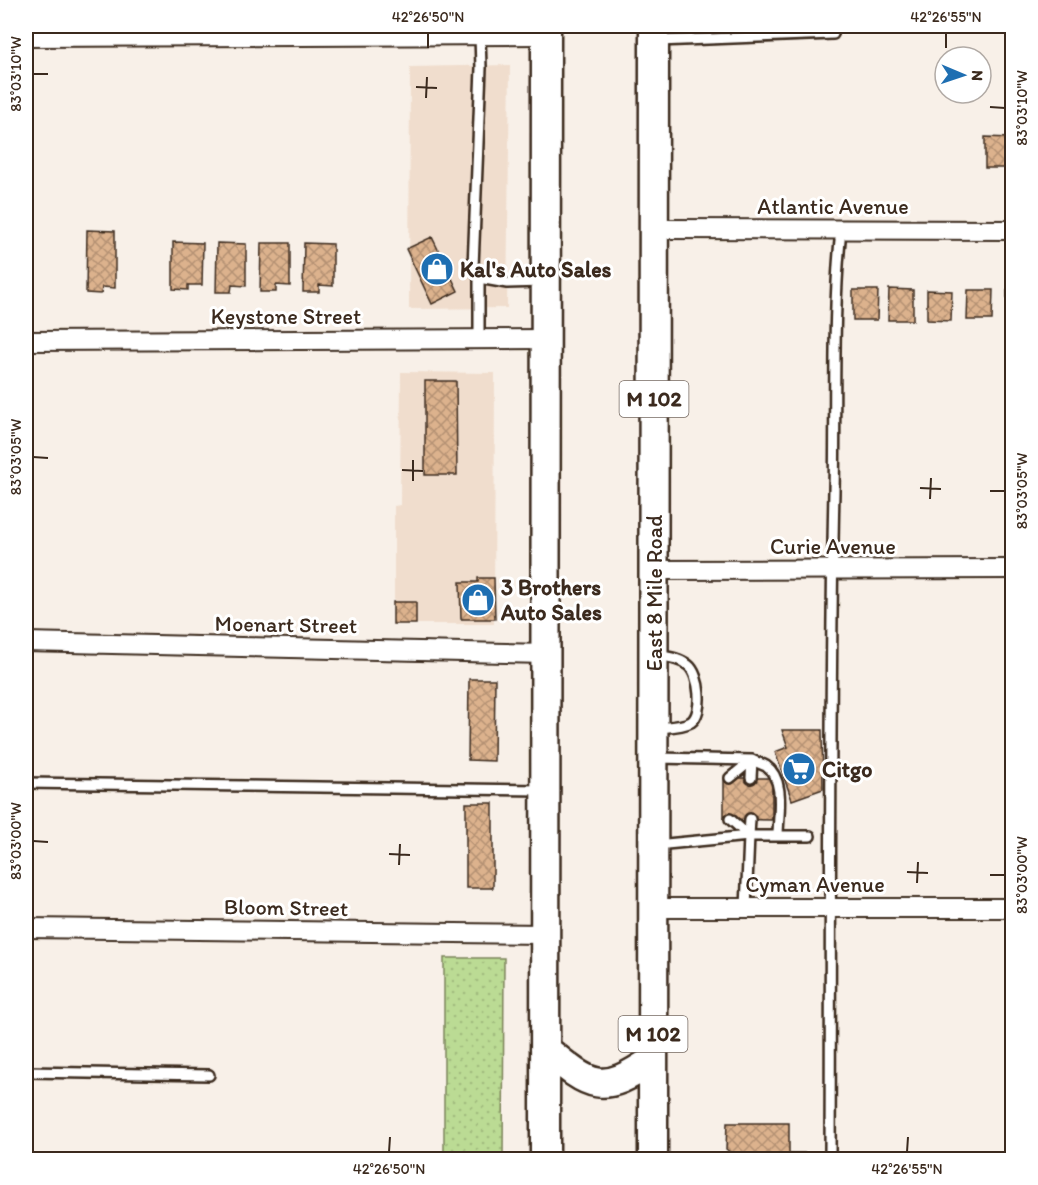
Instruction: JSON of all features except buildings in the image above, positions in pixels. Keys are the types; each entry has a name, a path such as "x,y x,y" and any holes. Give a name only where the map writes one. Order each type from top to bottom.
{"highway":[{"path":"545,1160 546,30"},
{"name":"East 8 Mile Road","path":"653,1160 654,33"},
{"path":"545,1049 574,1072 588,1080 603,1083 616,1082 631,1076 653,1060"}],"street":[{"path":"26,37 480,35 546,30"},
{"name":"Atlantic Avenue","path":"654,229 1012,230"},
{"name":"Keystone Street","path":"26,341 546,339"},
{"name":"Curie Avenue","path":"654,570 1012,569"},
{"name":"Moenart Street","path":"26,642 546,654"},
{"name":"Cyman Avenue","path":"654,908 1012,908"},
{"name":"Bloom Street","path":"26,928 545,934"}],"lane":[{"path":"654,33 833,33 834,26"},
{"path":"479,339 479,278 472,267 481,68 480,35"},
{"path":"830,1160 832,570 836,280 841,230"},
{"path":"479,278 507,283 546,282"},
{"path":"654,655 676,659 694,670 699,695 693,721 684,725 654,729"},
{"path":"654,758 752,760 766,766 774,776 779,789 778,836"},
{"path":"730,778 752,760"},
{"path":"751,778 752,760"},
{"path":"26,783 546,790"},
{"path":"730,819 749,836"},
{"path":"746,908 750,819"},
{"path":"654,845 749,836 810,836"},
{"path":"26,1072 209,1075"}],"shaded area":[{"path":"510,65 507,308 409,309 410,67"},
{"path":"401,372 495,373 494,624 394,624 394,506 400,505"}],"green space":[{"path":"444,958 504,958 503,1159 444,1159"}],"place":[{"name":"Kal's Auto Sales","path":"437,269"},
{"name":"3 Brothers Auto Sales","path":"478,600"},
{"name":"Citgo","path":"799,769"}]}
